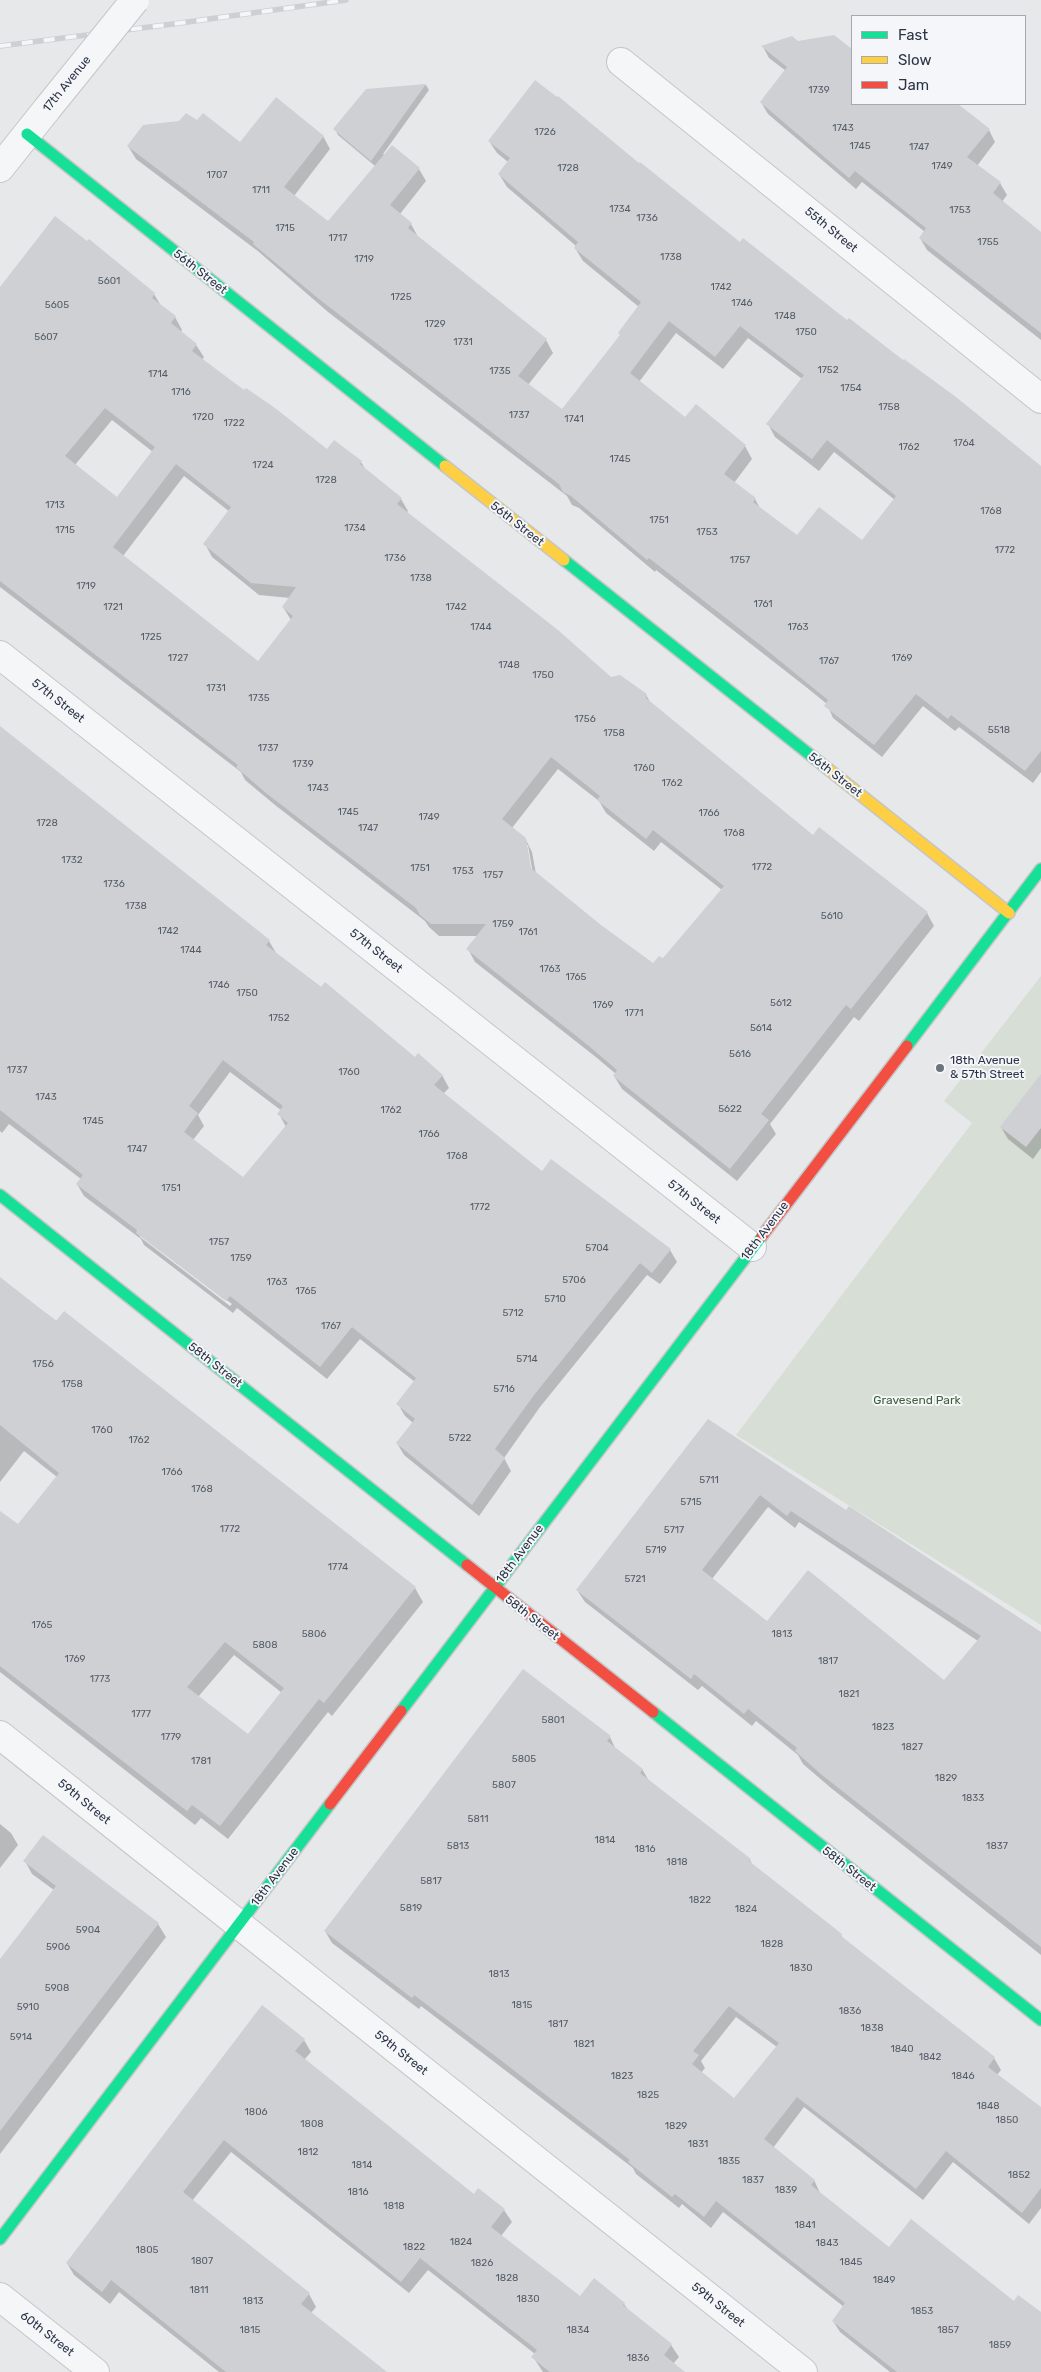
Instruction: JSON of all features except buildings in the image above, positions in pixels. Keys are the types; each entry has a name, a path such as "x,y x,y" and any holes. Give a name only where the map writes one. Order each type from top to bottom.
{"street":[{"name":"17th Avenue","path":"0,168 135,0"},
{"name":"55th Street","path":"621,62 1041,399"},
{"name":"56th Street","path":"27,134 1008,913"},
{"name":"57th Street","path":"0,655 752,1248"},
{"name":"18th Avenue","path":"0,2239 1041,870"},
{"name":"58th Street","path":"0,1195 1041,2020"},
{"name":"59th Street","path":"0,1735 803,2372"},
{"name":"60th Street","path":"0,2297 95,2372"}],"green space":[{"name":"Gravesend Park","path":"1041,976 1041,1625 736,1435 972,1123 944,1101"}],"railway":[{"path":"0,46 346,0"}],"traffic: fast":[{"path":"27,134 445,466"},
{"path":"564,560 828,769"},
{"path":"907,1046 1041,869"},
{"path":"0,1195 467,1565"},
{"path":"401,1711 762,1236"},
{"path":"653,1712 1041,2020"},
{"path":"0,2239 330,1804"}],"traffic: slow":[{"path":"445,466 564,560"},
{"path":"828,769 1009,913"}],"traffic: jam":[{"path":"762,1236 907,1046"},
{"path":"467,1565 653,1712"},
{"path":"330,1804 401,1711"}],"place":[{"name":"18th Avenue & 57th Street","path":"940,1068"}]}
